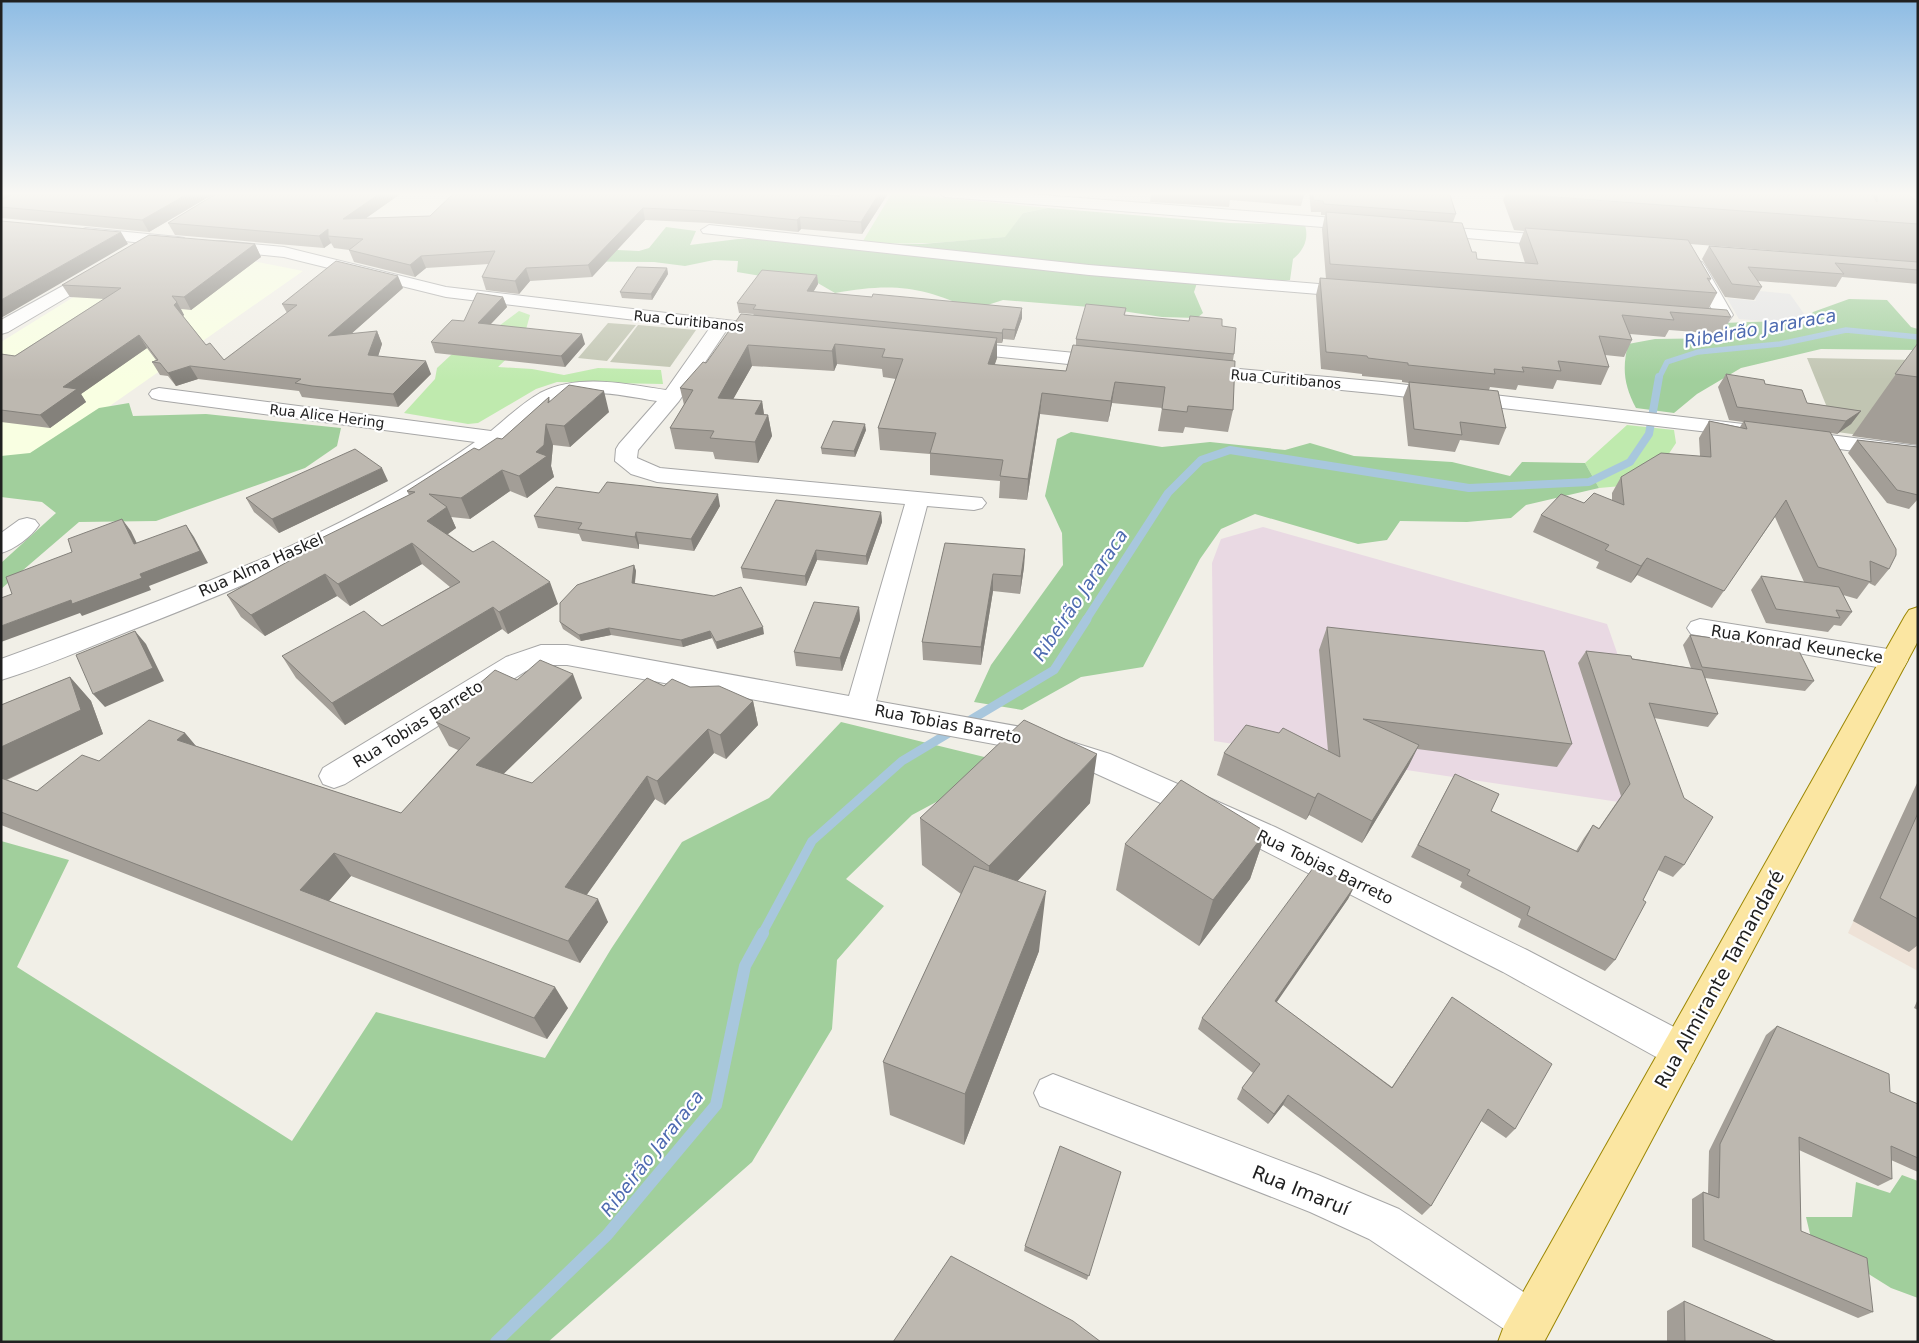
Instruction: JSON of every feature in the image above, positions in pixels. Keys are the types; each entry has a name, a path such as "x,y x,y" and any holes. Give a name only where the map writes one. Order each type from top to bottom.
{"main road":[{"name":"Rua Almirante Tamandaré","path":"1525,1332 1918,616"}],"street":[{"name":"Rua Curitibanos","path":"295,255 446,292 790,332"},
{"path":"943,255 1089,270 1368,293"},
{"path":"1681,316 1720,319 1724,315 1690,255"},
{"path":"1,328 110,264"},
{"path":"721,325 672,397 627,449 626,461 639,469 657,475 974,503"},
{"path":"938,346 1126,364"},
{"name":"Rua Curitibanos","path":"1175,368 1622,415 1918,453"},
{"name":"Rua Alma Haskel","path":"1,670 216,586 316,542 414,490 495,438 550,396 567,390 594,388 672,397"},
{"name":"Rua Alice Hering","path":"159,394 495,438"},
{"path":"860,708 918,498"},
{"path":"1,545 27,525"},
{"name":"Rua Konrad Keunecke","path":"1700,628 1894,660"},
{"name":"Rua Tobias Barreto","path":"334,776 516,664 541,655 567,655 1027,739 1100,762 1264,836 1515,962 1680,1050"},
{"name":"Rua Imaruí","path":"1053,1093 1318,1196 1384,1224 1525,1332"}],"shaded area":[{"path":"142,255 183,255 243,259 303,271 1,482 1,342"},
{"path":"1750,290 1790,294 1812,325 1739,319 1727,298 1756,301"},
{"path":"608,323 636,325 607,361 578,358"},
{"path":"638,325 696,330 670,367 610,362"},
{"path":"1807,358 1918,360 1918,443 1837,432"},
{"path":"1263,527 1607,624 1672,810 1214,741 1212,563 1221,539"},
{"path":"1918,781 1918,971 1848,933"}],"green space":[{"path":"1297,255 1293,259 1290,280 1270,283 1199,277 1194,292 1203,313 1197,318 1162,317 1102,308 1003,300 972,310 937,295 905,288 872,288 835,293 816,282 784,280 737,272 738,261 714,260 685,266 654,262 530,261 527,258 532,256"},
{"path":"1849,299 1887,300 1911,327 1918,329 1918,350 1821,349 1741,368 1697,394 1674,413 1636,408 1625,377 1628,344 1655,339 1724,338 1727,334 1722,323 1783,321 1810,316 1813,312"},
{"path":"519,311 530,315 522,344 498,367 532,369 564,375 598,368 661,370 663,384 557,382 536,389 478,423 468,424 404,413 435,379 437,368 451,355 480,340"},
{"path":"129,403 133,416 206,414 341,428 337,446 305,468 156,521 79,522 1,589 1,563 56,513 42,502 1,497 1,456 30,453 99,408"},
{"path":"1627,425 1674,430 1676,443 1668,455 1633,485 1599,488 1585,463"},
{"path":"1071,432 1162,447 1210,442 1285,450 1310,443 1354,456 1452,462 1510,476 1522,462 1585,463 1599,488 1526,505 1511,518 1467,522 1400,521 1387,540 1358,544 1255,514 1221,529 1200,559 1143,667 1081,677 1022,710 974,702 991,665 1063,565 1062,533 1045,496 1057,439"},
{"path":"841,722 1009,763 912,815 846,879 884,906 837,960 832,1029 752,1162 548,1342 1,1342 1,841 69,860 17,967 292,1141 376,1012 545,1058 611,949 682,842 769,798"},
{"path":"1902,1175 1918,1181 1918,1298 1891,1288 1811,1238 1806,1217 1852,1217 1856,1182 1890,1193"}],"building":[{"path":"1,255 81,255 1,300"},
{"path":"115,255 241,255 184,297 172,296 177,302 174,305 206,345 210,343 224,360 297,305 282,304 336,261 398,276 328,336 377,331 368,355 426,361 393,394 312,386 295,383 301,379 190,366 168,373 160,363 152,362 158,360 139,335 63,387 77,389 40,415 1,410 1,354 15,356 121,288 62,285"},
{"path":"368,255 441,255 421,256 410,265"},
{"path":"493,255 598,255 588,265 526,268 515,281 482,277"},
{"path":"1329,255 1476,255 1477,259 1538,264 1535,255 1697,255 1711,279 1707,278 1717,293 1330,264"},
{"path":"1714,255 1822,255 1918,262 1918,270 1835,263 1844,274 1748,267 1762,287 1732,284"},
{"path":"637,267 667,268 651,294 620,292"},
{"path":"762,270 817,275 807,291 872,297 873,294 1022,308 1015,330 1003,329 1002,333 753,309 756,305 737,303"},
{"path":"1320,278 1727,310 1731,317 1670,312 1674,320 1622,315 1632,340 1599,336 1609,367 1558,361 1561,371 1522,367 1524,372 1494,369 1495,374 1408,365 1408,363 1368,358 1367,356 1326,352"},
{"path":"477,293 503,297 478,323 582,334 561,356 431,342 452,320 464,321"},
{"path":"1086,304 1126,308 1124,315 1189,321 1190,316 1222,319 1222,326 1236,328 1234,354 1076,339"},
{"path":"741,314 997,338 988,364 1066,371 1073,345 1235,361 1233,410 1188,406 1187,412 1162,409 1165,387 1115,382 1111,401 1042,393 1028,479 1000,476 1003,460 930,453 936,433 878,428 903,359 882,357 885,349 835,344 832,351 748,345 718,398 762,401 755,414 768,415 755,442 710,438 714,431 670,428 693,390 680,388 703,362 706,363"},
{"path":"1918,343 1918,377 1895,374"},
{"path":"1726,374 1764,380 1765,384 1802,390 1807,403 1861,411 1846,421 1737,407"},
{"path":"1409,382 1498,391 1506,428 1460,422 1462,435 1414,429"},
{"path":"569,385 604,391 564,426 546,424 544,445 536,452 547,456 519,476 502,470 461,498 429,494 447,507 427,521 473,552 493,541 550,582 499,612 493,607 332,703 282,656 364,611 382,626 460,582 412,543 338,584 325,574 251,615 227,595 300,555 295,551 415,492 407,491 474,448 479,450 497,438 502,439 549,397 548,403"},
{"path":"833,421 865,424 854,451 821,448"},
{"path":"1709,421 1747,429 1744,421 1830,432 1896,549 1896,555 1889,569 1870,561 1871,582 1818,567 1786,500 1724,591 1647,558 1641,566 1605,550 1609,545 1541,515 1561,494 1584,503 1594,493 1624,505 1621,477 1661,453 1711,457"},
{"path":"1857,440 1918,447 1918,495 1897,490"},
{"path":"355,449 382,468 272,519 246,498"},
{"path":"607,482 718,494 691,539 636,532 635,537 578,529 582,523 534,516 556,487 599,493"},
{"path":"776,500 881,512 866,556 816,550 805,576 741,568"},
{"path":"122,519 134,544 186,525 200,551 140,574 142,578 72,604 71,600 1,626 1,598 12,594 6,577 72,552 68,539"},
{"path":"945,543 1025,549 1021,576 993,574 981,647 922,642"},
{"path":"634,565 632,583 714,596 741,587 763,627 716,642 710,631 681,640 609,628 579,635 560,622 560,603 577,585"},
{"path":"1761,576 1839,587 1852,612 1836,610 1840,618 1776,609"},
{"path":"814,602 859,607 840,658 794,652"},
{"path":"1327,627 1544,651 1572,744 1363,719 1419,745 1372,821 1318,793 1315,798 1224,753 1246,725 1279,733 1283,728 1340,757"},
{"path":"135,631 153,668 93,694 76,655"},
{"path":"1690,635 1798,649 1814,681 1702,667"},
{"path":"1586,651 1631,656 1632,659 1702,670 1718,714 1649,703 1684,798 1713,817 1684,865 1665,856 1643,900 1646,902 1615,960 1527,915 1530,907 1467,875 1470,870 1418,845 1455,774 1499,794 1491,811 1578,852 1593,825 1599,829 1630,784"},
{"path":"540,660 573,674 476,765 532,783 647,678 664,686 672,679 690,687 719,686 753,701 720,735 708,729 657,781 647,776 565,887 598,899 568,941 334,853 300,890 555,987 534,1018 1,812 1,778 37,791 82,755 99,761 149,720 185,733 177,740 401,813 470,738 436,722 495,670 517,680"},
{"path":"70,677 81,710 1,747 1,705"},
{"path":"1024,720 1097,754 989,866 920,818"},
{"path":"1181,780 1266,832 1213,900 1125,844"},
{"path":"1918,813 1918,919 1880,898"},
{"path":"1316,864 1354,887 1275,1001 1392,1088 1452,997 1552,1064 1515,1129 1488,1109 1431,1206 1288,1095 1274,1114 1242,1088 1260,1064 1202,1018"},
{"path":"974,866 1046,891 965,1094 883,1062"},
{"path":"1777,1026 1889,1074 1890,1092 1918,1104 1918,1158 1891,1146 1892,1179 1799,1137 1801,1231 1867,1258 1873,1312 1704,1240 1703,1192 1719,1198 1720,1144"},
{"path":"1060,1146 1121,1172 1089,1276 1025,1246"},
{"path":"951,1256 1073,1321 1101,1342 893,1342"},
{"path":"1684,1301 1777,1342 1685,1342"}],"waterway":[{"name":"Ribeirão Jararaca","path":"1659,378 1667,362 1698,352 1780,344 1846,330 1918,337"},
{"name":"Ribeirão Jararaca","path":"1086,620 1168,493 1201,460 1230,450 1469,488 1589,482 1630,462 1649,434 1659,377"},
{"name":"Ribeirão Jararaca","path":"762,934 812,841 902,761 1054,670 1087,619"},
{"name":"Ribeirão Jararaca","path":"496,1342 607,1235 716,1105 745,966 763,933"}]}
